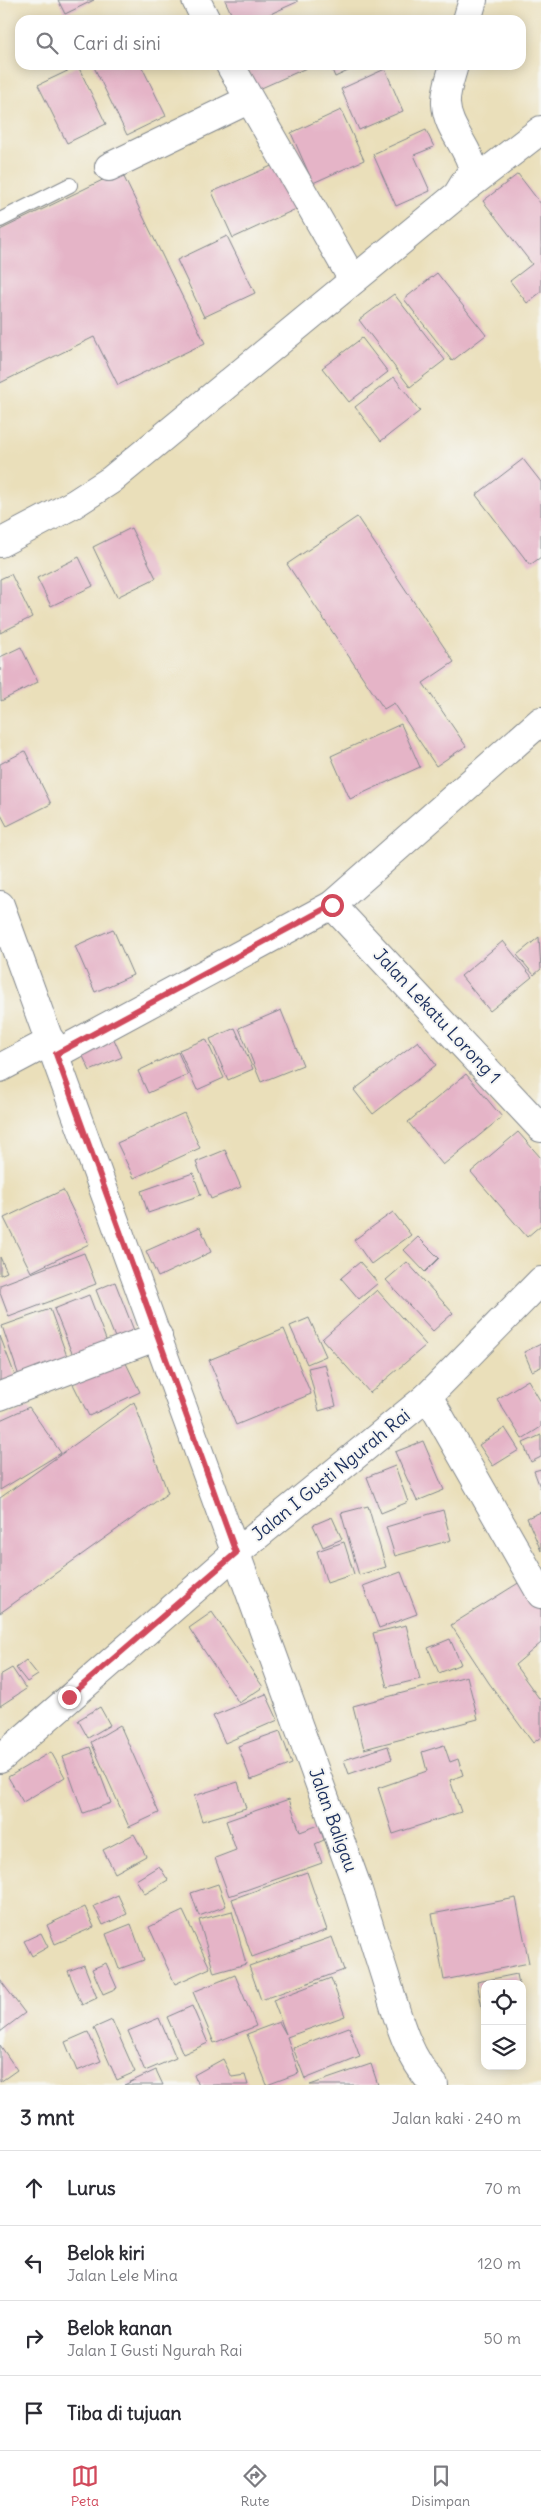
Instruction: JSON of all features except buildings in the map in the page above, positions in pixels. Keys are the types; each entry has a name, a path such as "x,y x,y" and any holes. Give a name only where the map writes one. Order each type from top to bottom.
{"street":[{"path":"196,0 204,15"},
{"path":"468,15 473,0"},
{"path":"233,70 248,100 353,280"},
{"path":"453,70 446,104 450,120 470,157 473,169 457,195"},
{"path":"109,167 248,100"},
{"path":"0,543 74,504 111,480 457,195 541,130"},
{"path":"0,1068 53,1048 332,905 541,721"},
{"name":"Jalan Baligau","path":"0,904 356,1884 399,2023 411,2051 425,2075 434,2085"},
{"name":"Jalan Lekatu Lorong 1","path":"332,905 541,1128"},
{"name":"Jalan I Gusti Ngurah Rai","path":"0,1759 236,1553 428,1396 541,1281"},
{"path":"0,1396 158,1336"},
{"path":"428,1396 541,1594"}],"lane":[{"path":"0,220 70,185"}],"route":[{"path":"69,1697 236,1553 56,1054 332,905"}]}
